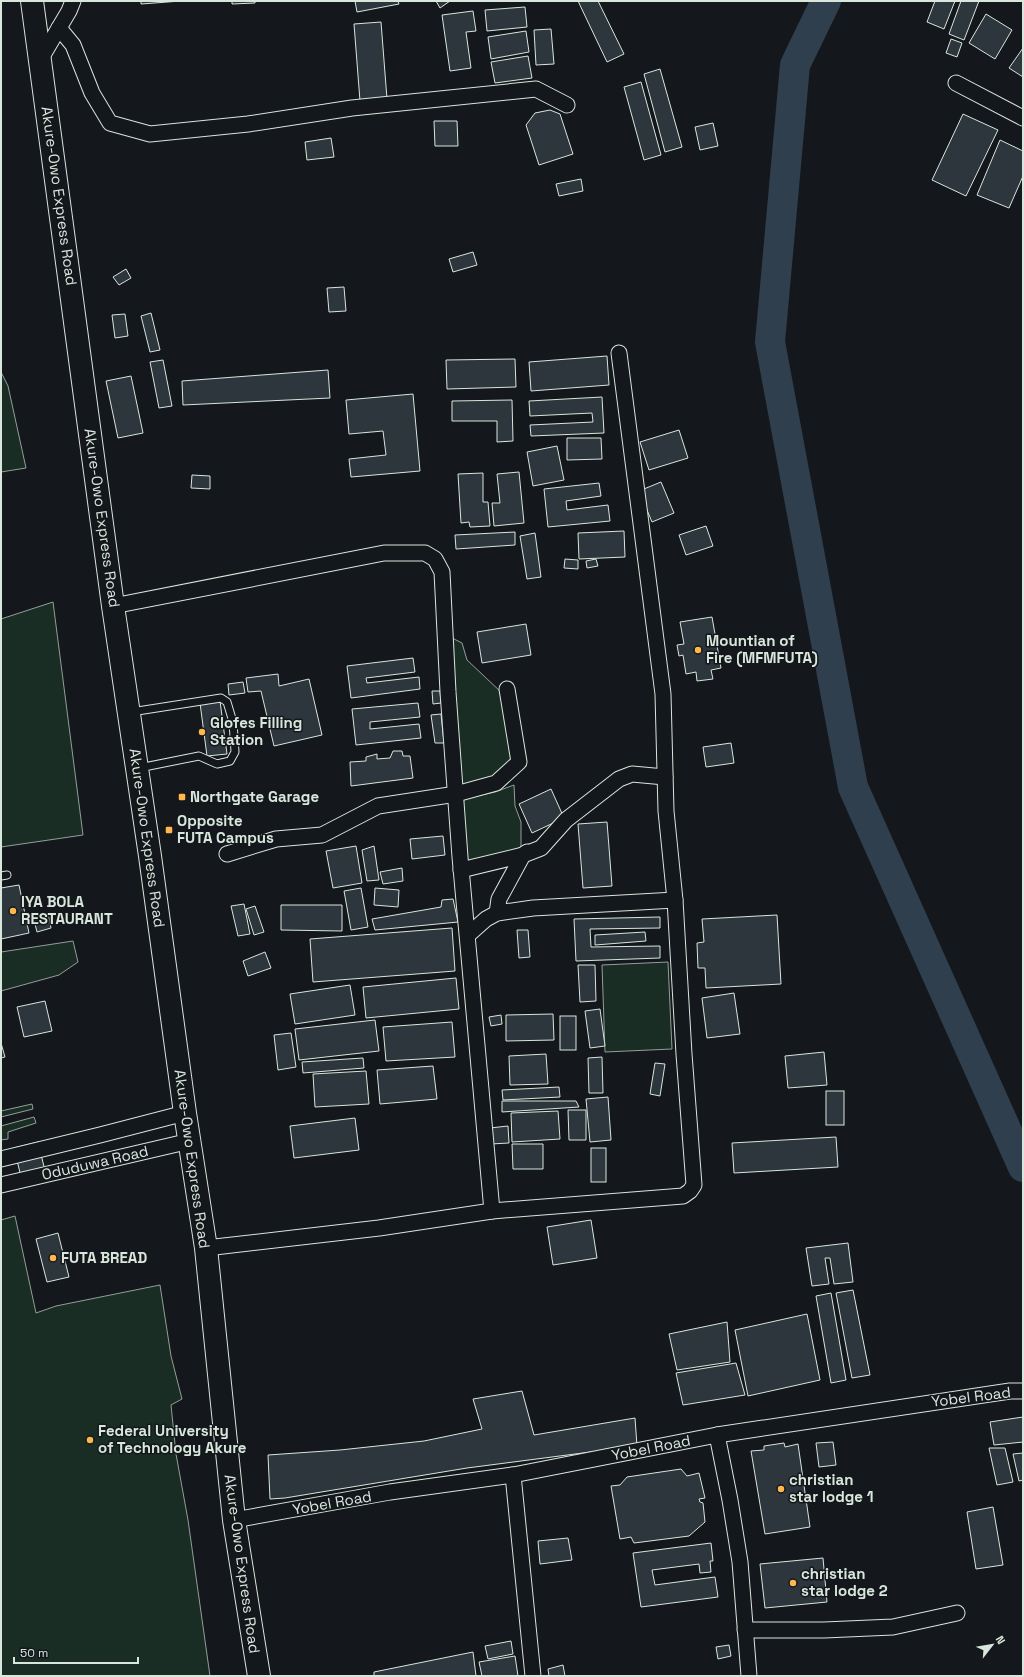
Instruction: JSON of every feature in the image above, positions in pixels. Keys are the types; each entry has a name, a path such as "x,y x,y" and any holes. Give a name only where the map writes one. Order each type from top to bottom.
{"highway":[{"name":"Akure-Owo Express Road","path":"32,1 113,606 185,1113 206,1248 234,1520 259,1676"}],"street":[{"path":"40,60 69,11 73,1"},
{"path":"59,28 73,45 92,93 110,123 150,134 248,124 352,108 536,90 567,105"},
{"path":"956,83 1023,118"},
{"path":"206,1248 379,1228 492,1212 683,1196 690,1191 694,1185 684,1054 675,900 668,843 663,694 619,353"},
{"path":"113,606 384,553 425,553 435,559 442,572 461,870 492,1212"},
{"path":"227,854 276,839 322,835 378,806 456,794 496,783 519,762 507,689"},
{"path":"461,870 523,855 541,848 566,820 619,779 632,774 665,778"},
{"path":"497,913 499,899 523,855 559,826 541,848"},
{"path":"468,935 486,919 497,913 533,908 675,900"},
{"path":"1,1159 185,1113"},
{"path":"100,1135 106,1160"},
{"name":"Oduduwa Road","path":"1,1185 190,1141"},
{"name":"Yobel Road","path":"234,1520 390,1492 513,1475 717,1435 862,1412 1010,1391 1023,1391"},
{"path":"717,1435 730,1500 738,1554 749,1676"},
{"path":"513,1475 533,1676"},
{"path":"745,1630 824,1630 893,1627 957,1613"}],"lane":[{"path":"129,713 221,698 227,702 233,722 235,752 230,760 217,764 199,756 137,768"}],"green space":[{"path":"1,372 8,386 26,468 1,472"},
{"path":"53,602 83,835 1,847 1,619"},
{"path":"450,637 462,643 467,660 502,693 515,763 495,779 460,791"},
{"path":"514,785 515,806 521,822 521,851 465,866 459,800 495,792"},
{"path":"73,941 78,962 59,975 1,991 1,952"},
{"path":"668,962 672,1049 605,1052 602,965"},
{"path":"32,1104 33,1109 1,1117 1,1111"},
{"path":"34,1117 36,1123 8,1132 8,1139 1,1140 1,1126"},
{"name":"Federal University of Technology Akure","path":"15,1216 36,1313 56,1306 160,1285 171,1356 182,1399 171,1405 176,1454 188,1520 210,1676 1,1676 1,1220"}],"building":[{"path":"141,1 181,1 141,4"},
{"path":"232,1 255,1 255,3 232,4"},
{"path":"355,1 398,1 399,4 357,12"},
{"path":"436,1 450,1 440,8"},
{"path":"578,1 598,1 624,54 607,62"},
{"path":"935,1 955,1 944,29 927,22"},
{"path":"961,1 979,1 964,40 949,34"},
{"path":"525,7 527,27 487,31 485,10"},
{"path":"473,11 476,31 466,32 471,68 450,71 442,15"},
{"path":"986,14 1012,30 995,59 969,43"},
{"path":"381,22 387,99 360,101 354,24"},
{"path":"551,29 554,64 536,65 534,30"},
{"path":"526,31 529,52 491,59 488,37"},
{"path":"951,39 962,43 957,57 946,53"},
{"path":"1023,48 1023,77 1009,68"},
{"path":"528,56 532,78 495,83 491,62"},
{"path":"660,69 682,147 665,152 644,74"},
{"path":"641,82 661,155 644,160 624,87"},
{"path":"550,110 560,114 573,154 539,165 526,125 535,113"},
{"path":"963,114 998,130 966,196 932,180"},
{"path":"434,121 457,121 458,146 435,146"},
{"path":"713,123 718,146 700,150 695,127"},
{"path":"331,138 334,157 307,160 305,142"},
{"path":"1000,140 1023,151 1023,176 1009,208 977,195"},
{"path":"581,179 583,191 559,196 556,184"},
{"path":"473,252 477,265 453,272 449,259"},
{"path":"126,269 131,278 119,285 113,277"},
{"path":"344,287 346,311 329,312 327,288"},
{"path":"151,313 160,350 150,352 141,316"},
{"path":"125,314 128,336 115,338 112,315"},
{"path":"607,356 609,385 531,391 529,362"},
{"path":"515,359 516,387 447,389 446,360"},
{"path":"163,360 172,406 159,408 150,362"},
{"path":"328,370 330,398 183,405 182,381"},
{"path":"131,376 143,433 118,438 106,381"},
{"path":"413,394 420,471 351,477 349,459 386,455 383,431 349,434 346,400"},
{"path":"602,397 604,433 531,436 530,425 593,422 592,413 530,416 529,401"},
{"path":"512,400 513,441 497,442 497,421 452,421 452,401"},
{"path":"679,430 688,458 649,470 640,442"},
{"path":"567,438 601,438 602,459 567,460"},
{"path":"557,446 564,480 533,486 527,452"},
{"path":"519,472 524,523 494,526 492,503 500,503 497,474"},
{"path":"483,473 483,502 488,502 490,526 470,527 469,522 461,523 458,474"},
{"path":"192,475 210,476 210,489 191,488"},
{"path":"661,482 674,513 652,522 639,491"},
{"path":"599,483 601,496 566,501 567,510 608,505 610,521 548,527 544,489"},
{"path":"706,526 713,546 686,555 679,535"},
{"path":"624,531 625,557 579,559 578,533"},
{"path":"515,532 515,545 456,549 455,535"},
{"path":"535,533 541,577 527,579 520,536"},
{"path":"565,559 578,560 578,569 564,568"},
{"path":"596,559 598,566 587,568 586,561"},
{"name":"Mountian of Fire (MFMFUTA)","path":"712,617 721,668 711,670 713,679 697,681 696,672 686,674 683,655 679,656 677,645 684,644 680,622"},
{"path":"526,624 531,655 482,663 477,632"},
{"path":"413,658 415,672 366,678 367,683 419,677 420,689 351,698 347,666"},
{"path":"278,674 279,686 309,679 322,735 274,746 261,691 248,692 246,678"},
{"path":"243,682 245,693 229,695 228,684"},
{"path":"432,691 440,691 441,703 433,704"},
{"path":"220,701 227,754 207,756 200,703"},
{"path":"418,703 420,717 370,722 370,729 419,724 421,738 356,745 352,709"},
{"path":"441,714 444,743 435,743 431,715"},
{"path":"731,743 734,763 706,767 703,747"},
{"path":"393,751 402,751 403,756 410,756 413,778 351,786 350,762 366,761 366,757 377,754 377,759 390,758"},
{"path":"551,789 564,818 532,833 519,804"},
{"path":"607,822 612,886 583,888 578,824"},
{"path":"443,836 445,855 412,859 410,839"},
{"path":"356,846 362,883 333,888 326,851"},
{"path":"374,846 379,880 367,881 362,850"},
{"path":"402,868 403,881 383,884 380,872"},
{"name":"IYA BOLA RESTAURANT","path":"19,885 29,933 1,939 1,888"},
{"path":"361,888 368,927 351,930 344,891"},
{"path":"375,888 399,890 398,907 374,905"},
{"path":"453,899 458,922 375,930 372,919 441,907 442,900"},
{"path":"244,904 250,934 238,936 231,906"},
{"path":"281,905 342,905 342,931 281,930"},
{"path":"255,906 264,932 254,935 246,909"},
{"path":"777,915 781,984 706,988 705,968 698,968 697,943 704,942 702,919"},
{"path":"49,917 51,928 37,932 34,920"},
{"path":"660,917 660,928 590,929 591,947 660,946 660,958 576,961 574,919"},
{"path":"452,928 455,971 313,982 310,939"},
{"path":"517,930 528,930 530,957 519,958"},
{"path":"645,932 646,941 595,945 595,935"},
{"path":"265,952 271,968 248,976 243,961"},
{"path":"578,965 595,965 596,1001 580,1002"},
{"path":"456,978 459,1009 366,1018 363,987"},
{"path":"350,985 355,1015 295,1024 290,994"},
{"path":"734,993 740,1034 707,1038 702,998"},
{"path":"45,1001 52,1031 24,1037 17,1007"},
{"path":"600,1009 605,1046 590,1048 585,1011"},
{"path":"553,1014 554,1040 506,1041 506,1015"},
{"path":"501,1015 502,1024 491,1026 489,1017"},
{"path":"560,1016 576,1016 576,1050 560,1050"},
{"path":"375,1020 379,1051 299,1060 295,1029"},
{"path":"452,1022 455,1057 386,1061 383,1027"},
{"path":"291,1033 296,1067 278,1070 274,1035"},
{"path":"1,1043 5,1057 1,1058"},
{"path":"824,1052 827,1085 788,1088 785,1056"},
{"path":"546,1054 548,1084 510,1085 509,1056"},
{"path":"602,1057 603,1093 589,1093 588,1058"},
{"path":"363,1058 364,1068 303,1073 302,1062"},
{"path":"655,1063 665,1064 660,1096 650,1094"},
{"path":"433,1066 437,1099 380,1104 377,1070"},
{"path":"366,1071 369,1104 315,1107 313,1074"},
{"path":"559,1087 560,1097 503,1100 502,1090"},
{"path":"826,1091 844,1091 844,1125 826,1125"},
{"path":"608,1097 611,1140 590,1142 586,1099"},
{"path":"502,1101 576,1101 579,1107 502,1112"},
{"path":"568,1110 586,1110 586,1140 569,1140"},
{"path":"558,1111 560,1139 512,1142 511,1113"},
{"path":"355,1118 359,1150 294,1158 290,1126"},
{"path":"508,1126 509,1143 491,1144 490,1128"},
{"path":"836,1137 838,1167 734,1173 732,1143"},
{"path":"38,1142 47,1179 23,1185 14,1148"},
{"path":"512,1144 543,1144 543,1169 513,1169"},
{"path":"591,1148 606,1148 606,1182 591,1182"},
{"path":"591,1220 597,1258 553,1265 547,1227"},
{"name":"FUTA BREAD","path":"58,1233 69,1277 47,1282 36,1239"},
{"path":"848,1243 853,1282 834,1284 830,1258 825,1258 829,1284 812,1286 806,1248"},
{"path":"853,1290 870,1375 852,1378 836,1293"},
{"path":"831,1293 846,1380 831,1383 816,1296"},
{"path":"807,1314 820,1380 748,1396 735,1330"},
{"path":"727,1322 730,1362 677,1370 669,1334"},
{"path":"736,1363 745,1395 683,1405 676,1373"},
{"path":"522,1391 534,1435 635,1418 637,1446 467,1468 285,1498 270,1499 268,1455 340,1450 424,1441 482,1429 473,1399"},
{"path":"1023,1417 1023,1442 994,1445 990,1422"},
{"path":"833,1442 836,1465 819,1467 816,1443"},
{"name":"christian star lodge 1","path":"784,1443 785,1447 798,1444 810,1527 765,1534 751,1451 764,1450 764,1446"},
{"path":"989,1448 1005,1448 1013,1482 997,1485"},
{"path":"1023,1453 1023,1480 1019,1481 1013,1454"},
{"path":"681,1469 687,1476 699,1473 705,1498 699,1499 700,1502 703,1503 705,1522 689,1536 634,1543 631,1537 620,1539 611,1486 620,1485 627,1477"},
{"path":"993,1507 1003,1565 976,1569 967,1512"},
{"path":"568,1538 572,1560 540,1564 538,1541"},
{"path":"711,1543 713,1561 710,1561 711,1572 700,1573 699,1564 652,1570 655,1585 715,1577 718,1597 641,1607 633,1553"},
{"name":"christian star lodge 2","path":"823,1558 827,1602 765,1608 760,1564"},
{"path":"511,1641 513,1654 488,1659 485,1646"},
{"path":"729,1645 731,1656 718,1659 716,1647"},
{"path":"473,1652 476,1676 374,1676 374,1672"},
{"path":"515,1656 518,1676 482,1676 479,1662"},
{"path":"563,1665 565,1676 549,1676 548,1669"}],"waterway":[{"path":"826,1 795,65 770,342 853,787 1023,1167"}],"place":[{"name":"Mountian of Fire (MFMFUTA)","path":"698,650"},
{"name":"Glofes Filling Station","path":"202,732"},
{"name":"Northgate Garage","path":"182,797"},
{"name":"Opposite FUTA Campus","path":"169,830"},
{"name":"IYA BOLA RESTAURANT","path":"13,911"},
{"name":"FUTA BREAD","path":"53,1258"},
{"name":"Federal University of Technology Akure","path":"90,1440"},
{"name":"christian star lodge 1","path":"781,1489"},
{"name":"christian star lodge 2","path":"793,1583"}]}
